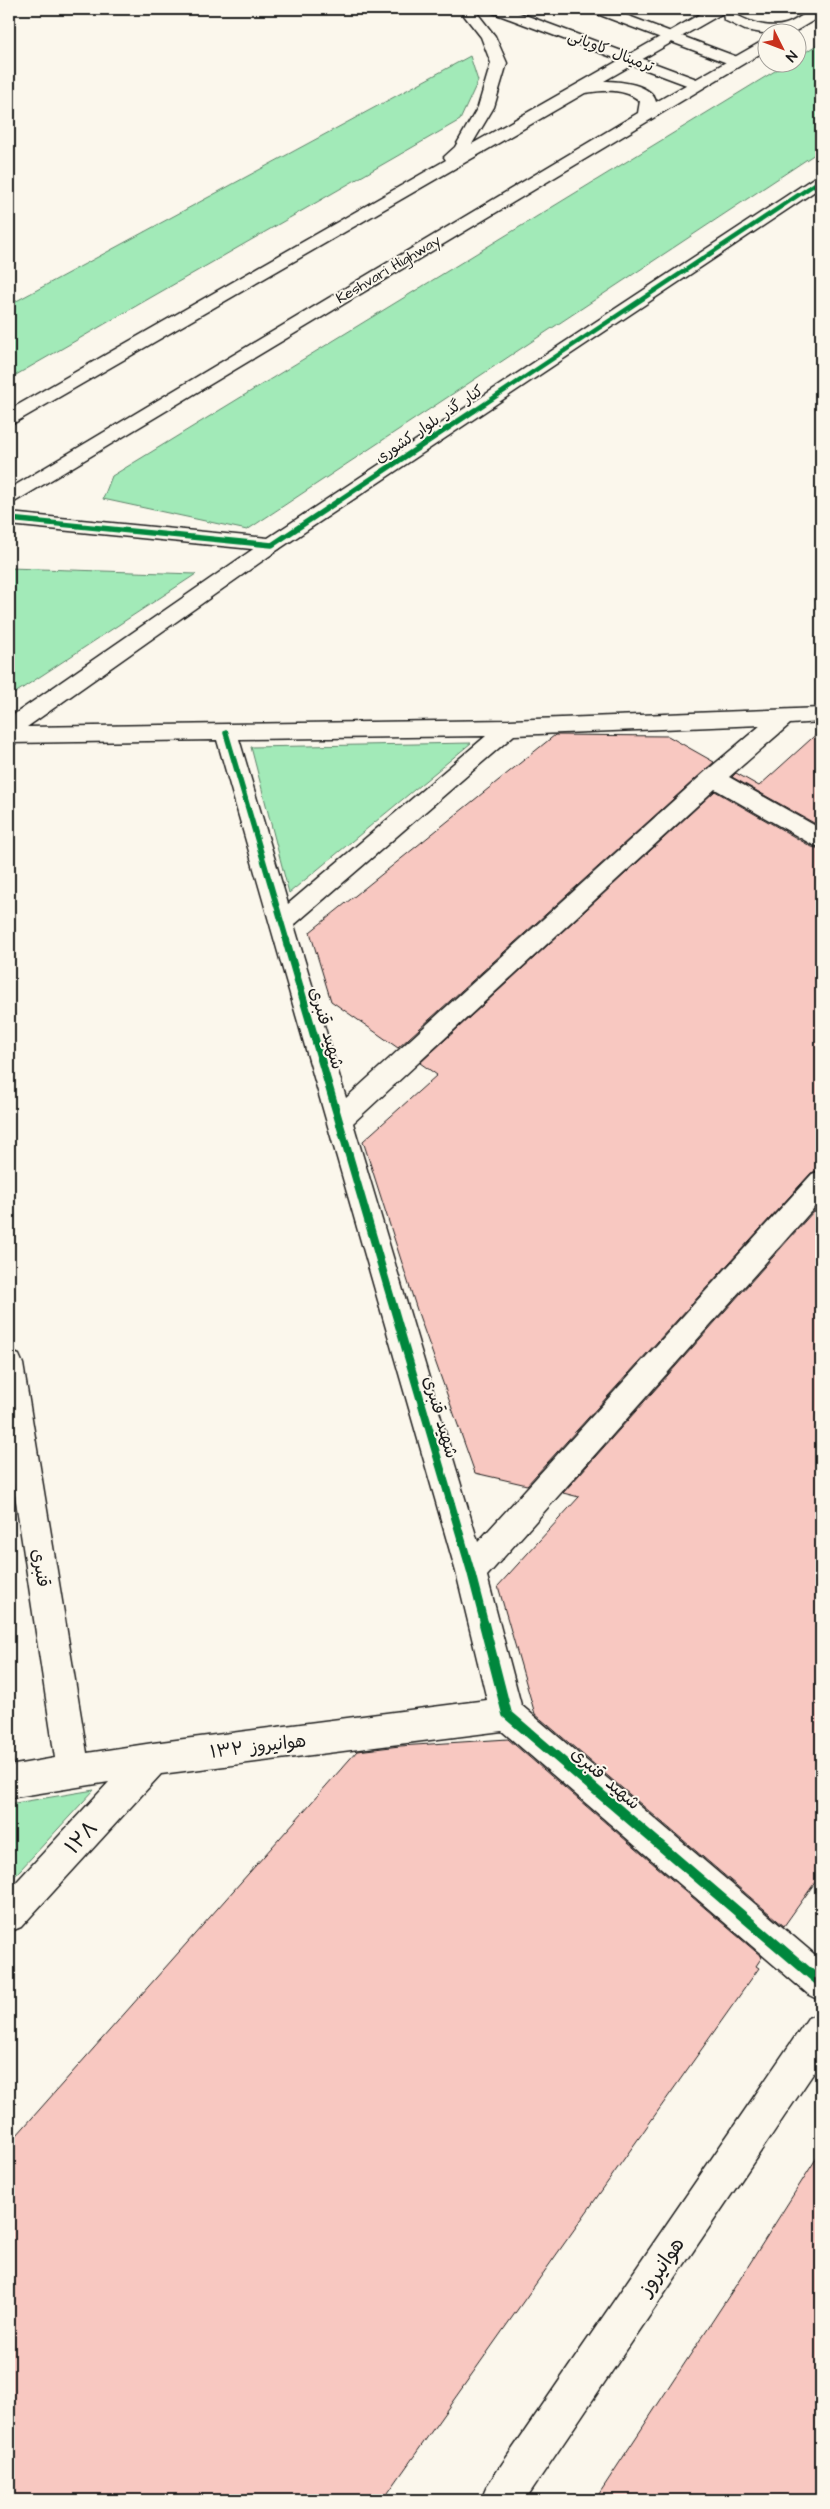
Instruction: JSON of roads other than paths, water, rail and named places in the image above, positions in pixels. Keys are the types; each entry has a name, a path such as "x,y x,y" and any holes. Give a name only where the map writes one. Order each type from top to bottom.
{"main road":[{"path":"422,180 461,150 486,107 499,63 488,36 466,9"},
{"name":"ترمینال کاویانی","path":"496,9 697,84"},
{"name":"ترمینال کاویانی","path":"597,9 735,61"},
{"path":"9,418 720,9"},
{"path":"730,9 729,17 741,25 758,29"},
{"path":"801,22 821,10"},
{"name":"Keshvari Highway","path":"9,497 758,48"},
{"path":"581,88 615,86 641,92 648,99 649,106 645,115"},
{"name":"کنار گذر بلوار کشوری","path":"9,730 272,545 821,180"},
{"path":"9,520 272,545"},
{"path":"9,735 509,728 821,715"},
{"path":"339,1120 713,778 784,717"},
{"path":"281,923 509,728"},
{"name":"شهید قنبری","path":"226,733 471,1572 507,1714 821,1983"},
{"path":"713,778 821,840"},
{"path":"471,1572 821,1182"},
{"name":"قنبری","path":"9,1364 74,1772"},
{"name":"هوانیروز ۱۳۲","path":"9,1782 153,1759 507,1714"},
{"name":"۱۲۸","path":"9,1915 153,1759"},
{"name":"هوانیروز","path":"501,2500 821,2031"}]}
